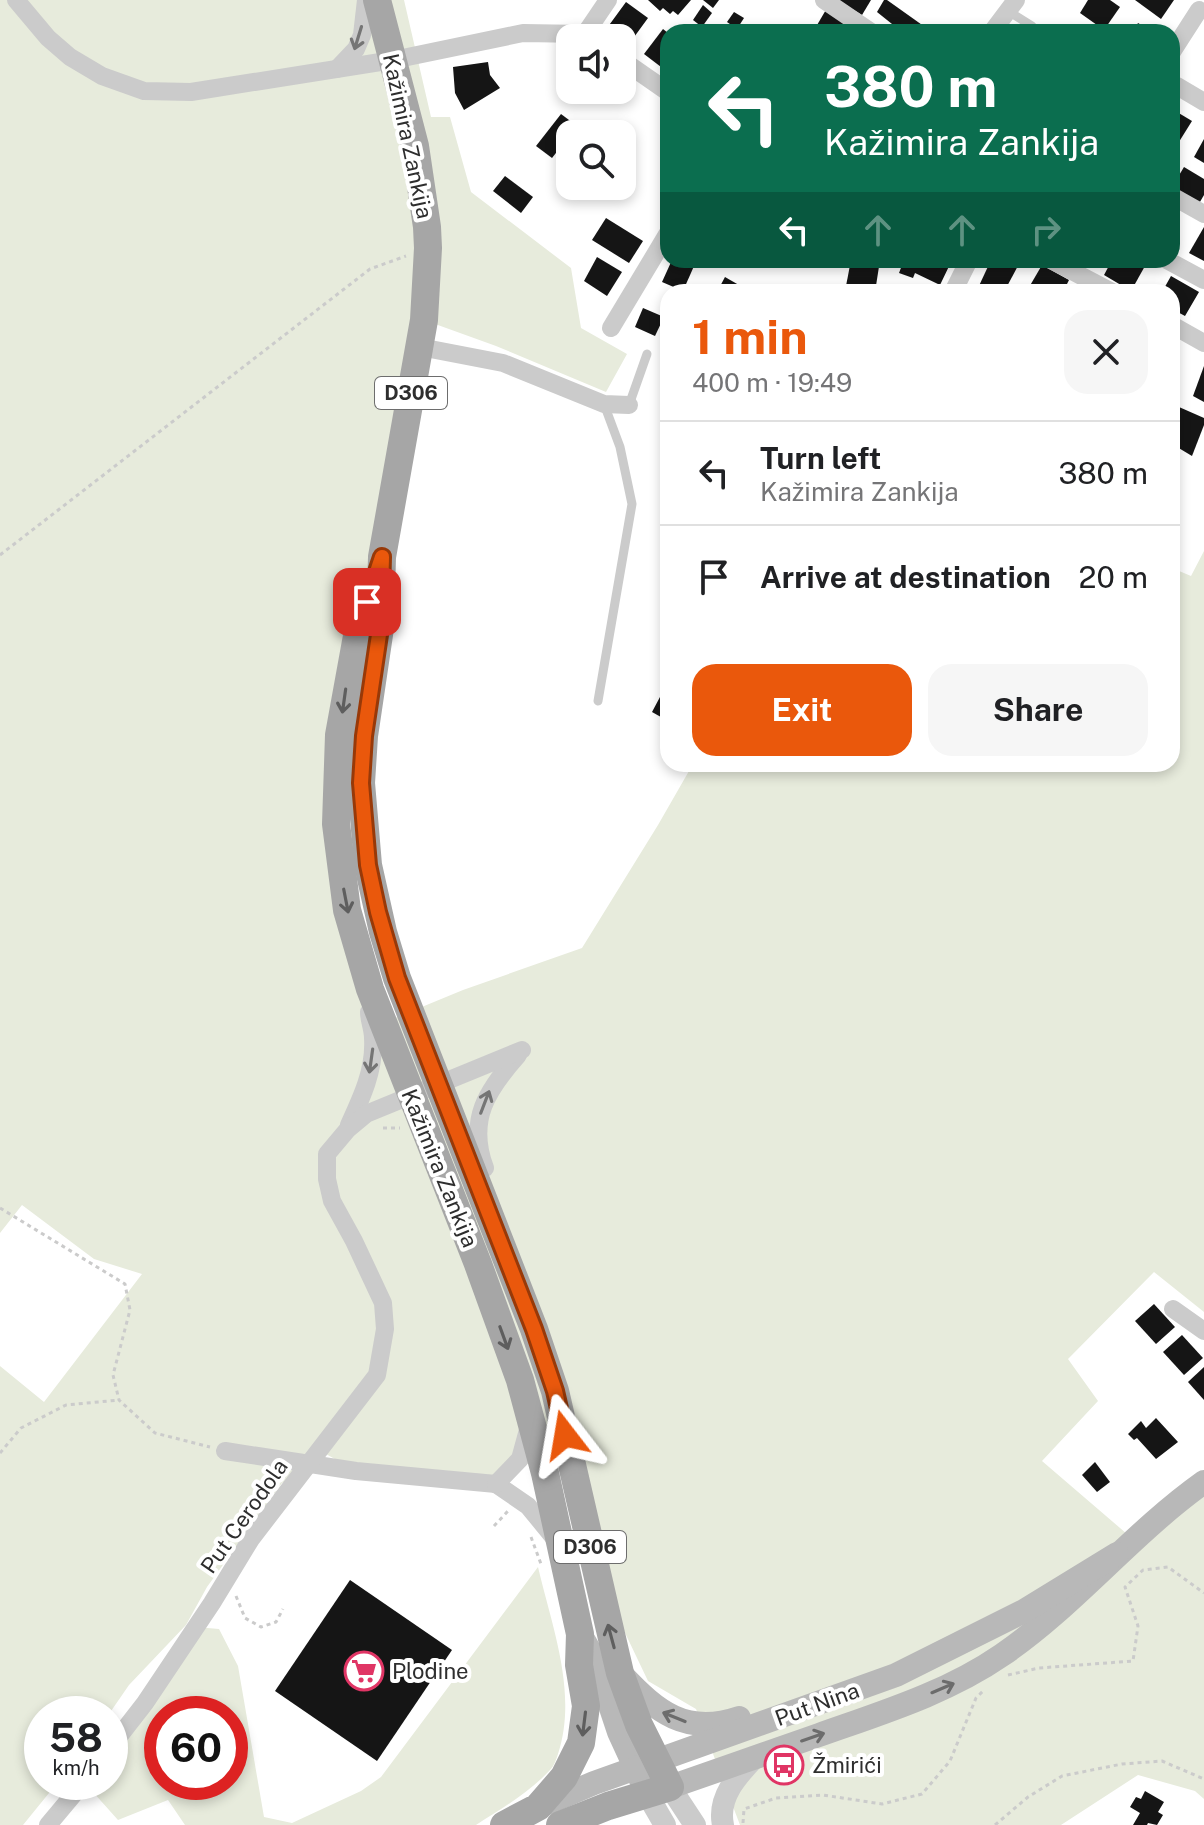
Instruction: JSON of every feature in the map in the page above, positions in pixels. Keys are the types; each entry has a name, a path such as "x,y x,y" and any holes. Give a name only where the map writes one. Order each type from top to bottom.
{"main road":[{"name":"Kažimira Zankija","path":"377,0 415,146 428,248 420,347 382,557 359,625 348,675 336,782 340,869 357,949 370,989 478,1264 531,1417 580,1634 595,1660 616,1724 652,1778"},
{"name":"Kažimira Zankija","path":"382,557 380,628 364,736 361,783 368,865 387,949 555,1391 620,1673 639,1725 652,1778"},
{"name":"Put Nina","path":"560,1825 776,1719 896,1675 1024,1611 1117,1554 1204,1482"},
{"name":"Put Nina","path":"504,1825 538,1807 652,1778 755,1757 955,1683 1028,1637 1097,1576 1117,1554"},
{"name":"D306","path":"538,1807 564,1777 581,1743 586,1706 579,1665 580,1634"},
{"path":"620,1673 644,1699 676,1719 691,1723 725,1723 753,1713 776,1719"}],"street":[{"path":"16,0 48,38 70,57 102,76 144,91 191,92 393,60 523,33 556,35"},
{"path":"337,69 356,49 362,35 366,0"},
{"path":"595,24 608,0"},
{"path":"824,0 859,24"},
{"path":"997,24 1011,4"},
{"path":"1180,40 1199,10"},
{"path":"636,70 660,86"},
{"path":"1180,88 1204,102"},
{"path":"1180,200 1204,214"},
{"path":"611,328 660,246"},
{"path":"1180,267 1204,280"},
{"path":"1065,268 1092,284"},
{"path":"1180,330 1204,343"},
{"path":"420,347 503,363 604,404 629,405"},
{"path":"348,1129 371,1068 373,1033 368,1016 370,989"},
{"path":"225,1451 309,1465 377,1375 385,1329 383,1303 332,1201 327,1179 327,1154 348,1129 366,1114 522,1050 494,1082 483,1104 478,1124 478,1147 493,1190 496,1232"},
{"path":"1173,1309 1204,1331"},
{"path":"531,1417 520,1459 496,1484 528,1506 560,1546"},
{"name":"Put Cerodola","path":"128,1725 212,1603 251,1539 309,1465 496,1484"},
{"path":"723,1825 722,1810 728,1790 755,1757"},
{"path":"652,1778 665,1825"},
{"path":"652,1778 695,1825"},
{"path":"48,1825 69,1800"}],"lane":[{"path":"1011,4 1030,24"},
{"path":"629,405 647,354"},
{"path":"598,701 632,504 620,447 604,404"}],"path":[{"path":"0,555 370,269 428,248"},
{"path":"383,1128 397,1126"},
{"path":"0,1208 125,1284 130,1310 113,1375 119,1400 155,1433 225,1451"},
{"path":"0,1453 21,1428 66,1405 119,1400"},
{"path":"494,1526 513,1506"},
{"path":"994,1678 1039,1668 1133,1661 1138,1626 1125,1587 1143,1570 1168,1567 1204,1593"},
{"path":"237,1587 236,1598 245,1618 261,1627 276,1622 283,1609"},
{"path":"743,1825 744,1809 776,1798 823,1795 882,1804 922,1794 950,1761 976,1698 985,1688"},
{"path":"995,1825 1028,1797 1062,1776 1122,1764 1162,1761 1204,1779"}],"shaded area":[{"path":"0,0 404,0 431,117 450,117 471,192 571,268 581,328 627,354 606,392 424,320 336,782 383,1023 463,990 582,948 688,772 1180,772 1180,571 1191,576 1204,551 1204,1312 1154,1272 1068,1359 1098,1401 1042,1461 1134,1540 1204,1490 1204,1799 1195,1791 1138,1775 1061,1825 740,1825 696,1709 648,1681 606,1593 577,1443 481,1484 356,1471 326,1454 282,1483 207,1587 186,1625 121,1696 24,1696 24,1800 43,1800 23,1825 0,1825 0,1366 44,1402 142,1274 94,1259 22,1205 0,1233"},
{"path":"538,1567 556,1636 564,1684 563,1731 558,1754 555,1763 534,1786 476,1825 185,1825 168,1800 248,1800 248,1724 264,1817 292,1823 361,1791 381,1777"},
{"path":"196,1627 219,1629 238,1666 243,1696 149,1696"},
{"path":"144,1703 144,1800 168,1800 118,1820 100,1800 128,1800 128,1726"}],"building":[{"path":"648,0 691,0 678,15 673,11 670,14 663,8 660,11"},
{"path":"703,0 719,0 713,8"},
{"path":"837,0 871,0 862,15"},
{"path":"887,0 921,24 892,24 877,12"},
{"path":"1088,0 1110,0 1120,7 1108,24 1096,24 1080,13"},
{"path":"1135,0 1174,0 1161,19"},
{"path":"626,2 648,18 636,34 636,24 610,24"},
{"path":"703,5 712,13 704,24 693,20"},
{"path":"827,8 854,24 818,24"},
{"path":"734,12 744,18 740,24 727,22"},
{"path":"660,33 660,66 644,54"},
{"path":"488,62 490,75 500,88 464,110 455,93 453,67"},
{"path":"1180,114 1192,121 1180,140"},
{"path":"556,120 556,153 552,158 536,146"},
{"path":"1204,139 1204,163 1194,157"},
{"path":"1184,167 1204,179 1204,195 1197,207 1180,193 1180,174"},
{"path":"505,176 533,197 521,213 493,191"},
{"path":"606,218 643,241 629,263 592,240"},
{"path":"1204,227 1204,261 1189,253"},
{"path":"597,257 622,272 607,296 584,281"},
{"path":"668,268 693,268 686,284 662,282"},
{"path":"849,268 879,268 876,284 846,284"},
{"path":"901,268 948,268 940,284 915,273 913,278 899,273"},
{"path":"987,268 1017,268 1008,284 980,284"},
{"path":"1040,268 1047,268 1069,280 1067,284 1031,284"},
{"path":"1108,268 1144,268 1135,284 1119,284 1104,275"},
{"path":"1171,276 1199,292 1185,316 1180,313 1180,284 1166,284"},
{"path":"725,277 737,284 721,284"},
{"path":"643,308 660,315 655,336 635,327"},
{"path":"1204,366 1204,402 1193,396"},
{"path":"1180,407 1204,418 1192,456 1180,449"},
{"path":"660,697 660,716 652,712"},
{"path":"1154,1304 1175,1327 1156,1344 1135,1321"},
{"path":"1182,1335 1203,1358 1184,1375 1163,1352"},
{"path":"1204,1367 1204,1400 1188,1382"},
{"path":"1156,1418 1178,1442 1156,1459 1137,1438 1134,1440 1128,1434 1141,1421 1146,1428"},
{"path":"1095,1462 1110,1482 1097,1492 1082,1475"},
{"name":"Plodine","path":"350,1580 452,1650 377,1761 275,1691"},
{"path":"1145,1791 1164,1802 1158,1812 1163,1815 1157,1825 1133,1825 1140,1813 1130,1807 1136,1797 1141,1799"}],"place":[{"name":"Plodine","path":"364,1671"},
{"name":"Žmirići","path":"784,1765"}],"route":[{"path":"367,602 382,557 380,628 364,736 361,783 368,865 378,912 397,978 534,1329 555,1391 565,1435"}]}
